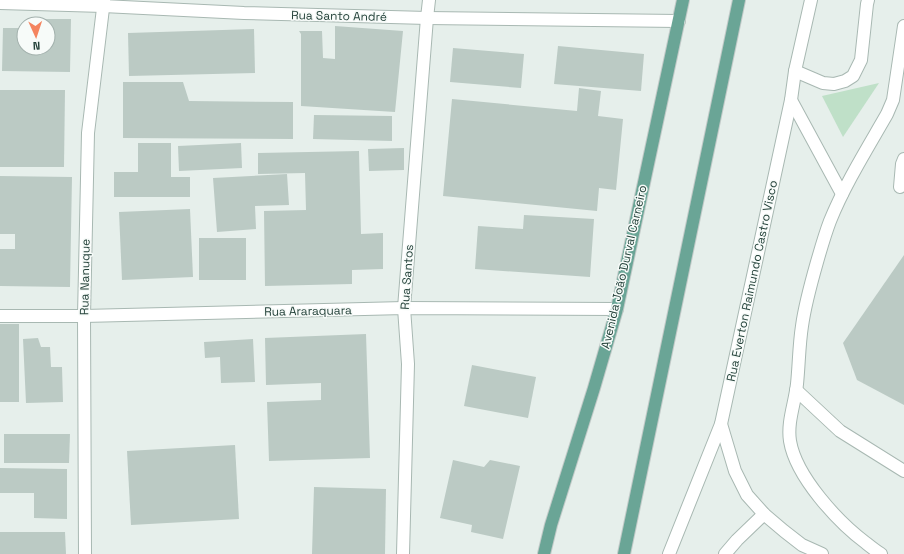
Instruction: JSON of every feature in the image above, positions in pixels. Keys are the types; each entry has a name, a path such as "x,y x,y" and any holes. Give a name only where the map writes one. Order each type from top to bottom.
{"main road":[{"name":"Avenida João Durval Carneiro","path":"544,554 551,526 592,395 616,310 683,0"},
{"path":"624,554 739,0"}],"street":[{"name":"Rua Santos","path":"403,554 408,364 404,308 429,0"},
{"name":"Rua Everton Raimundo Castro Visco","path":"669,554 721,424 811,0"},
{"path":"795,71 823,83 834,84 845,81 853,76 861,60 866,4 868,0"},
{"name":"Rua Santo André","path":"0,3 103,3 244,14 679,21"},
{"name":"Rua Nanuque","path":"85,554 84,316 88,133 103,3"},
{"path":"881,554 859,538 844,524 813,490 793,454 790,440 790,422 796,390 802,327 809,290 829,222 842,194 887,114 893,100 904,26"},
{"path":"791,100 842,194"},
{"path":"900,187 902,164 904,159"},
{"name":"Rua Araraquara","path":"0,316 84,316 404,308 616,310"},
{"path":"796,390 840,431 904,471"},
{"path":"721,424 735,471 747,495 764,514 802,545 822,554"},
{"path":"725,554 764,514"}],"green space":[{"path":"879,83 843,137 822,96"}],"building":[{"path":"56,19 71,19 70,72 2,71 3,28 16,28 16,56 56,56"},
{"path":"335,26 403,31 395,112 301,106 301,34 299,31 322,31 323,58 335,59"},
{"path":"254,29 255,73 129,76 128,33"},
{"path":"558,46 644,54 641,91 554,84"},
{"path":"453,48 524,54 521,88 450,82"},
{"path":"123,82 183,82 189,101 293,102 293,139 123,138"},
{"path":"579,88 601,91 598,116 623,119 616,190 599,188 597,211 443,196 452,99 577,111"},
{"path":"0,90 65,90 64,167 0,167"},
{"path":"314,115 392,116 392,141 313,139"},
{"path":"138,143 171,143 171,177 190,177 190,197 114,197 114,172 138,172"},
{"path":"241,143 242,168 179,171 178,146"},
{"path":"404,148 404,170 369,171 368,149"},
{"path":"359,151 361,234 383,233 383,269 352,270 352,284 265,286 264,211 306,210 305,173 258,174 258,153"},
{"path":"287,174 289,205 255,206 256,229 217,232 213,178"},
{"path":"0,176 72,177 70,287 0,286 0,249 15,249 15,234 0,234"},
{"path":"190,209 193,277 122,280 119,212"},
{"path":"524,215 594,219 590,277 475,269 478,226 523,229"},
{"path":"199,238 246,238 246,280 199,280"},
{"path":"904,255 904,405 857,380 843,343"},
{"path":"0,324 19,324 19,402 0,402"},
{"path":"366,334 370,458 269,461 267,402 321,400 321,383 266,385 265,338"},
{"path":"38,338 41,347 50,347 51,367 62,367 63,402 26,403 23,339"},
{"path":"253,339 255,382 221,383 220,357 205,358 204,342"},
{"path":"472,365 536,377 528,418 464,406"},
{"path":"4,434 70,434 69,463 4,463"},
{"path":"235,445 239,519 131,525 127,451"},
{"path":"453,460 484,467 490,460 520,466 503,539 471,532 472,525 440,518"},
{"path":"0,468 67,469 67,519 34,518 34,493 0,493"},
{"path":"314,487 386,489 385,554 312,554"},
{"path":"0,532 65,532 66,554 0,554"}]}
